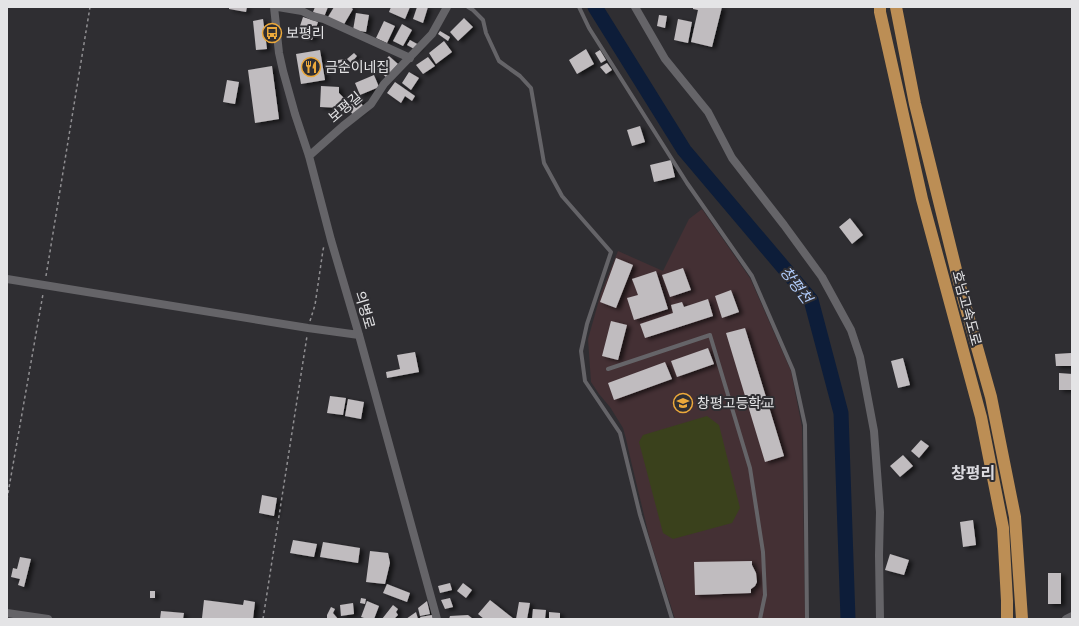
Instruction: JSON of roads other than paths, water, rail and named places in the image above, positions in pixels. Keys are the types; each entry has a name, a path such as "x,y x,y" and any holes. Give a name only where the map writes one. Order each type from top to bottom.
{"highway":[{"name":"호남고속도로","path":"880,7 922,199 981,417 1002,528 1008,601 1007,619"},
{"name":"호남고속도로","path":"896,7 915,104 962,294 991,397 1015,518 1022,619"}],"street":[{"name":"의병로","path":"274,7 279,53 295,114 309,156 437,619"},
{"path":"278,7 302,9 312,16 324,19 410,58"},
{"name":"보평길","path":"309,156 371,104 384,84 432,34 447,7"},
{"path":"635,7 665,59 708,112 732,158 822,277 851,330 860,357 874,431 880,512 880,619"},
{"path":"7,279 359,335"},
{"path":"7,613 48,619"},
{"path":"1066,619 1072,616"}],"lane":[{"path":"468,7 483,20 486,33 499,61 520,76 531,88 544,162 562,196 611,252 587,324 581,351 585,381 620,433 640,515 672,619"},
{"path":"579,7 589,28 687,183 752,276 793,370 805,425 807,619"},
{"path":"608,369 710,335 750,468 763,552 765,596 760,619"}],"waterway":[{"name":"창평천","path":"595,7 684,150 811,300 841,413 848,619"}],"place":[{"name":"보평리","path":"272,33"},
{"name":"금순이네집","path":"311,67"},
{"name":"창평고등학교","path":"683,403"}],"district":[{"name":"창평리","path":"973,473"}]}
